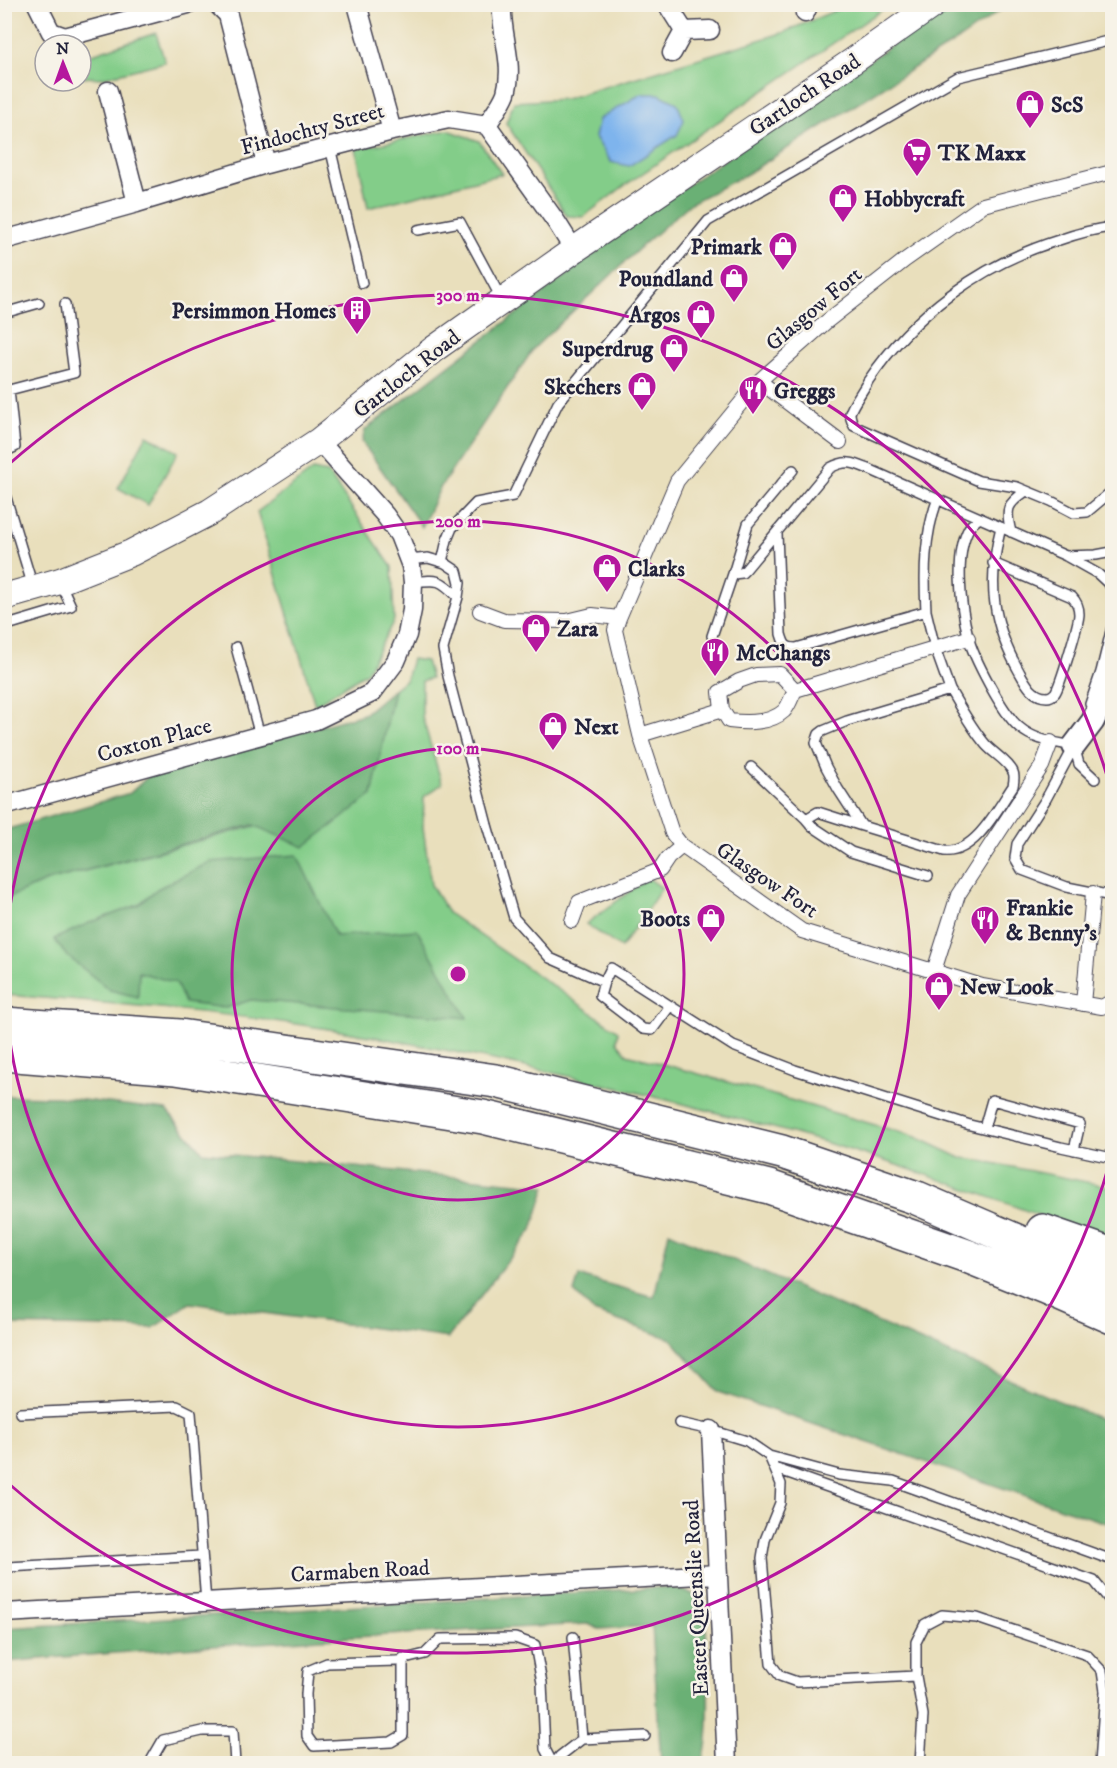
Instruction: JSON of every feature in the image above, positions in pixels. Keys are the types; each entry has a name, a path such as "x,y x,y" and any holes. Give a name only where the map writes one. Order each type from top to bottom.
{"highway":[{"path":"4,1024 180,1036 496,1081 782,1152 917,1198 1113,1282"},
{"path":"4,1054 176,1068 483,1117 769,1187 967,1256 1113,1317"},
{"path":"917,1198 989,1213 1113,1255"},
{"path":"1046,1288 1113,1327"}],"main road":[{"name":"Gartloch Road","path":"4,597 60,581 131,553 210,512 319,441 434,349 502,300 854,61 934,4"}],"street":[{"path":"37,4 51,32 65,37 188,4"},
{"path":"217,4 228,15 266,164"},
{"path":"357,4 392,131"},
{"path":"502,4 501,15 509,68 506,94 488,126 574,250"},
{"path":"667,4 684,31"},
{"path":"684,31 710,30"},
{"path":"672,53 684,31"},
{"path":"108,91 137,203"},
{"name":"Findochty Street","path":"4,240 266,164 392,131 449,119 488,126"},
{"name":"Glasgow Fort","path":"1107,1004 1083,1004 982,986 802,931 682,846 672,833 640,735 615,630 677,481 759,381 826,322 904,260 983,205 1113,172"},
{"path":"759,381 840,442"},
{"name":"Coxton Place","path":"4,806 316,720 372,693 396,661 407,635 412,610 411,566 399,535 319,441"},
{"path":"480,611 504,620 567,621 592,615 619,618"},
{"path":"795,690 780,674 756,675 739,681 720,692 722,710 729,722 744,723 766,720 786,710 795,690 968,638"},
{"path":"1074,746 1093,721 1107,675"},
{"path":"640,735 722,710"},
{"path":"934,971 958,896 1042,766 1051,742"},
{"path":"572,921 579,902 660,870 668,858 682,846"},
{"path":"1083,1004 1093,893"},
{"name":"Easter Queenslie Road","path":"711,1430 727,1764"},
{"name":"Carmaben Road","path":"4,1613 718,1574"}],"lane":[{"path":"442,562 452,528 476,503 513,496 558,403 708,221 958,77 1113,40"},
{"path":"330,147 362,283"},
{"path":"418,230 460,222 502,300"},
{"path":"1113,227 1032,248 992,267 963,285 928,311 885,358 850,413 854,426 879,438 979,481 1005,484 1026,491 1074,513 1087,512 1113,491"},
{"path":"4,313 39,303"},
{"path":"4,452 15,447 9,390 74,373 65,304"},
{"path":"733,574 742,573 747,569 827,470 846,462 871,470 1066,556 1098,574 1113,587"},
{"path":"712,636 748,524 793,470"},
{"path":"4,491 33,590"},
{"path":"1011,532 1008,507 1012,501 1026,491"},
{"path":"806,819 818,812 952,852 963,848 976,837 1013,786 1013,772 986,745 950,690 934,648 926,611 924,577 926,543 937,501"},
{"path":"978,519 971,525 966,535 960,570 961,603 968,638 989,684 1018,726 1034,737 1074,746"},
{"path":"993,563 1072,597 1078,605 1079,614 1076,627 1058,687 1052,696 1043,696 1034,692 1027,684 999,627 994,601 993,563 1001,527"},
{"path":"777,534 780,634 783,643 789,648 821,642 926,611"},
{"path":"1066,556 1113,552"},
{"path":"409,560 428,558 442,562 457,571 460,583 458,597 443,649 487,825 514,918 550,958 604,982"},
{"path":"413,582 432,579 443,583 458,597"},
{"path":"4,626 72,606 60,581"},
{"path":"1107,675 1113,627"},
{"path":"236,647 260,736"},
{"path":"1107,675 1113,658"},
{"path":"862,826 826,767 816,743 819,734 847,722 950,690"},
{"path":"1074,746 1079,764 1095,779"},
{"path":"1074,746 1046,799 1017,844 1015,858 1022,870 1067,887 1113,896"},
{"path":"751,768 812,826 851,852 928,876"},
{"path":"670,1006 652,1030 643,1029 600,996 611,968 733,1046 795,1070 984,1128 1113,1158"},
{"path":"984,1128 992,1100 1080,1124 1074,1150"},
{"path":"20,1413 177,1406 191,1413 206,1602"},
{"path":"679,1423 747,1441 769,1456 839,1475 893,1481 1113,1560"},
{"path":"769,1456 781,1484 780,1503 765,1540 762,1558 771,1664 780,1676 796,1682 916,1676"},
{"path":"774,1468 1094,1581 1113,1603"},
{"path":"8,1567 201,1556"},
{"path":"920,1764 923,1715 916,1676 916,1642 925,1624 942,1615 977,1618 1087,1655 1108,1671 1100,1764"},
{"path":"573,1637 582,1739"},
{"path":"403,1658 403,1735 391,1742 314,1746 306,1736 308,1671 327,1663 397,1661 403,1658 425,1654 440,1639 515,1638 535,1645 542,1683 545,1749 554,1764 560,1756 582,1739 645,1736"},
{"path":"152,1764 152,1759 163,1740 202,1731 233,1731 235,1764"}],"green space":[{"path":"848,5 889,5 624,186 583,217 567,216 506,123 514,102 565,99 782,33"},
{"path":"950,5 1008,5 961,38 747,174 691,203 643,245 534,348 440,488 422,527 362,442 365,430 654,208"},
{"path":"156,33 165,62 102,78 93,78 93,54"},
{"path":"448,130 479,141 502,174 368,208 356,149"},
{"path":"147,435 178,452 148,505 118,488"},
{"path":"313,470 328,473 392,567 394,620 367,672 315,705 257,512"},
{"path":"412,659 426,661 431,678 422,681 422,716 442,784 424,797 423,827 431,885 448,913 618,1031 617,1042 627,1054 916,1137 961,1158 1112,1187 1112,1242 931,1176 857,1152 704,1109 529,1067 352,1033 266,1020 5,995 4,899 47,881 372,795 394,689 406,679"},
{"path":"394,689 372,795 304,847 253,825 47,881 5,899 5,830 130,793 153,772 364,714"},
{"path":"297,855 336,936 417,930 467,1018 251,1000 226,1008 185,1003 176,983 139,972 138,997 110,990 66,955 54,939 138,905 157,889 210,862"},
{"path":"648,878 662,888 621,948 586,924"},
{"path":"5,1096 58,1097 166,1110 203,1152 546,1186 532,1230 448,1338 190,1303 153,1328 5,1325"},
{"path":"669,1232 1112,1424 1112,1525 718,1392 671,1339 594,1312 574,1292 579,1276 654,1297"},
{"path":"668,1587 691,1593 705,1605 708,1714 705,1753 701,1763 661,1763 652,1626 599,1629 588,1624 442,1632 223,1645 5,1662 5,1628"}],"water":[{"path":"641,94 659,94 677,103 684,120 677,135 629,166 611,162 595,137 599,119"}],"place":[{"name":"ScS","path":"1030,130"},
{"name":"TK Maxx","path":"917,178"},
{"name":"Hobbycraft","path":"843,224"},
{"name":"Primark","path":"783,272"},
{"name":"Poundland","path":"734,304"},
{"name":"Persimmon Homes","path":"357,336"},
{"name":"Argos","path":"701,340"},
{"name":"Superdrug","path":"674,374"},
{"name":"Skechers","path":"642,412"},
{"name":"Greggs","path":"753,416"},
{"name":"Clarks","path":"607,594"},
{"name":"Zara","path":"536,654"},
{"name":"McChangs","path":"715,678"},
{"name":"Next","path":"553,752"},
{"name":"Boots","path":"711,944"},
{"name":"Frankie & Benny's","path":"985,946"},
{"name":"New Look","path":"939,1012"}]}
